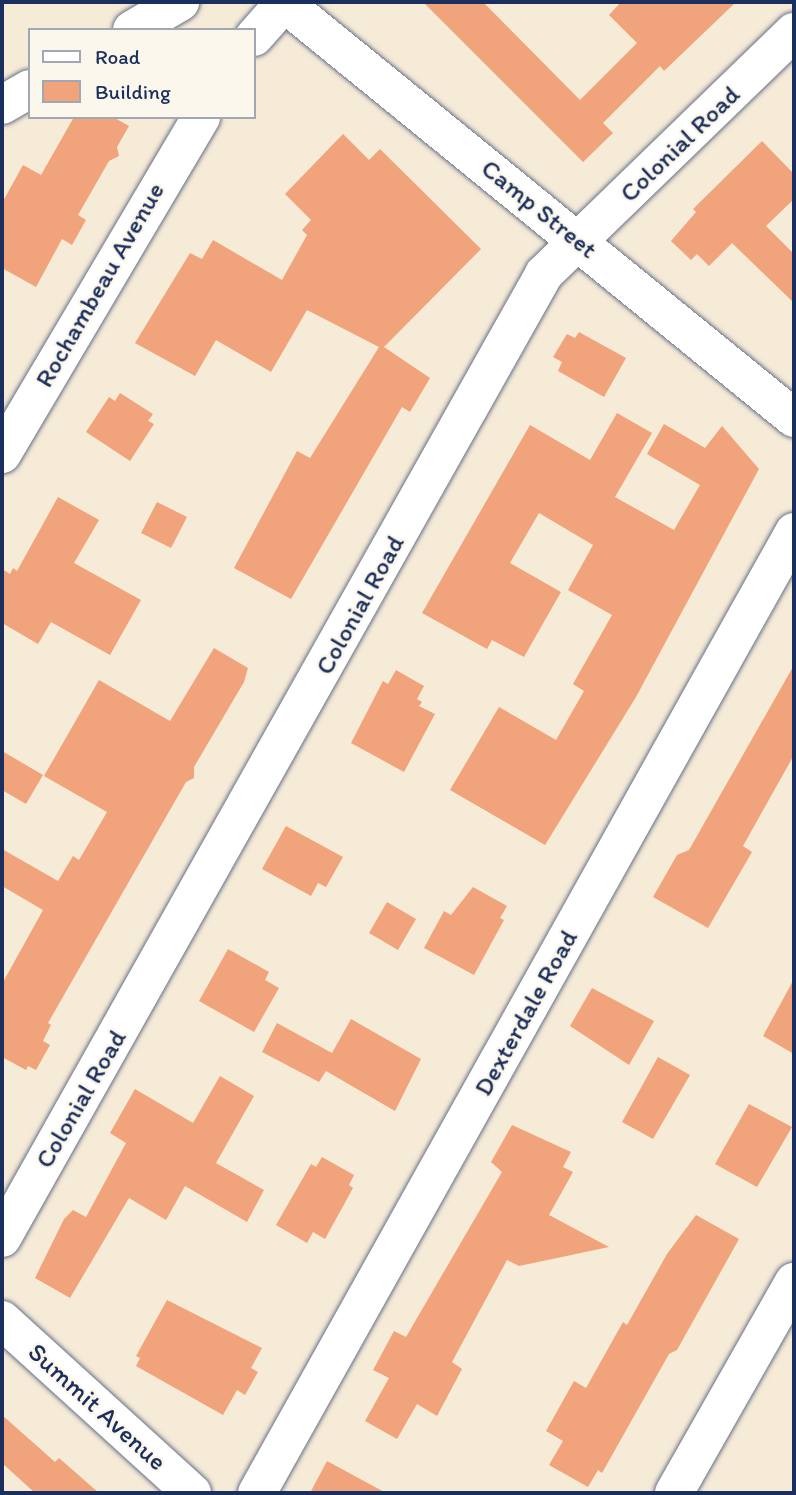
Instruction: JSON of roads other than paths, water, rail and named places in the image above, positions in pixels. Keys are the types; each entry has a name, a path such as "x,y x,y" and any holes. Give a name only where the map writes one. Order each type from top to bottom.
{"street":[{"path":"135,28 180,2"},
{"path":"256,35 284,2"},
{"name":"Camp Street","path":"284,2 794,418"},
{"name":"Colonial Road","path":"2,1238 544,274 794,32"},
{"path":"2,105 28,90"},
{"name":"Rochambeau Avenue","path":"2,454 200,119"},
{"name":"Dexterdale Road","path":"257,1493 794,533"},
{"path":"674,1493 794,1282"},
{"name":"Summit Avenue","path":"2,1320 192,1493"}]}
